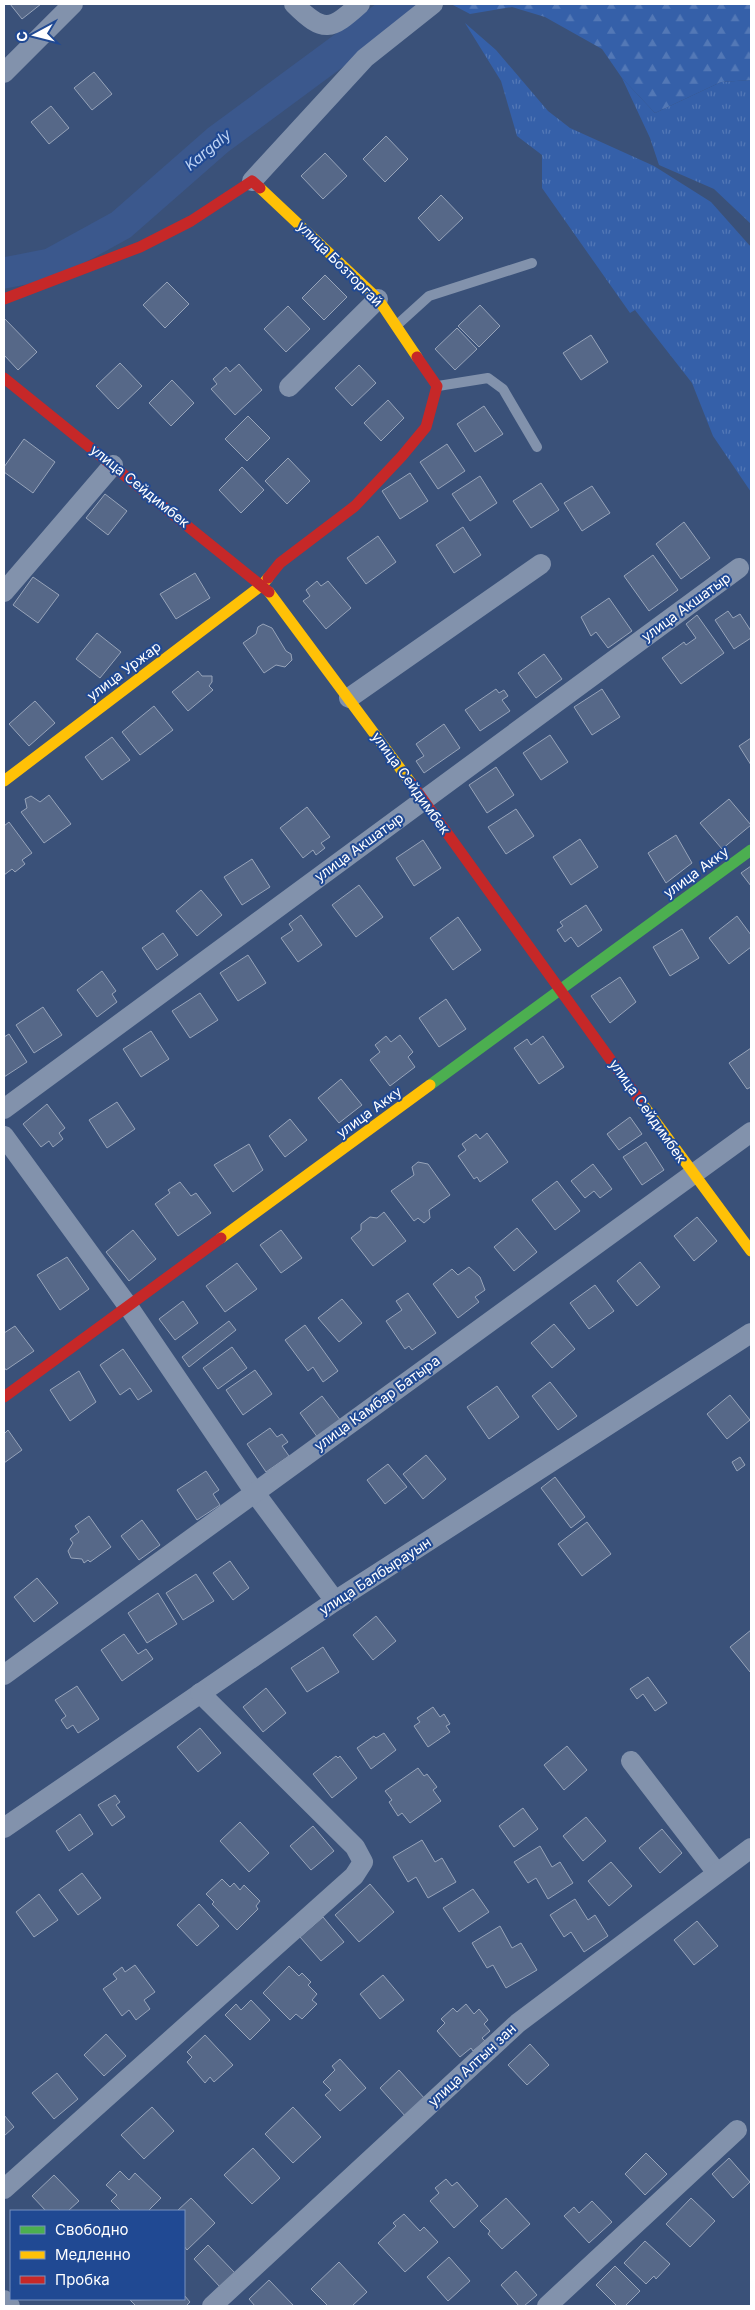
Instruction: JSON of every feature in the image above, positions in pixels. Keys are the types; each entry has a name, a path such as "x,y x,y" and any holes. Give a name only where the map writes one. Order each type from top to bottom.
{"street":[{"path":"4,73 73,4"},
{"path":"294,4 311,20 326,26 339,23 360,4"},
{"path":"4,299 140,247 191,221 252,180 365,58 433,4"},
{"name":"улица Бозторгай","path":"252,180 378,299 437,386"},
{"path":"289,387 378,299"},
{"name":"улица Сейдимбек","path":"4,378 268,590 424,800 693,1174 751,1251"},
{"path":"262,585 280,563 355,506 402,456 426,427 437,386"},
{"path":"4,592 113,465"},
{"path":"349,698 541,564"},
{"name":"улица Акшатыр","path":"4,1109 739,568"},
{"name":"улица Уржар","path":"4,781 262,585"},
{"name":"улица Акку","path":"4,1397 751,850"},
{"name":"улица Камбар Батыра","path":"4,1675 751,1132"},
{"path":"4,1136 128,1306 255,1493 335,1601"},
{"name":"улица Балбырауын","path":"4,1828 335,1601 751,1333"},
{"path":"4,2189 354,1876 363,1862 355,1847 200,1693"},
{"path":"631,1761 717,1873"},
{"name":"улица Алтын зан","path":"212,2306 518,2023 751,1848"},
{"path":"547,2306 737,2130"},
{"path":"4,2300 10,2306"}],"lane":[{"path":"397,326 428,296 532,263"},
{"path":"437,386 488,378 503,389 537,447"}],"green space":[{"path":"451,4 751,4 751,80 721,82 655,113 622,78 602,49 545,17 512,7 470,14"},
{"path":"465,23 496,50 548,111 570,128 654,166 711,202 751,247 751,492 713,436 692,383 635,310 630,313 542,188 542,155 517,136 501,81"},
{"path":"622,78 655,113 721,82 751,80 751,224 714,189 659,165 650,138"}],"building":[{"path":"10,4 41,4 22,19"},
{"path":"94,72 112,94 92,110 74,88"},
{"path":"51,106 69,128 49,144 31,122"},
{"path":"386,136 408,159 385,182 363,159"},
{"path":"325,153 347,176 323,199 301,176"},
{"path":"441,195 463,218 439,241 418,218"},
{"path":"325,275 347,297 324,320 302,298"},
{"path":"167,282 189,304 165,328 143,305"},
{"path":"480,305 500,326 479,347 458,326"},
{"path":"288,306 310,329 286,352 264,329"},
{"path":"4,318 37,352 18,370 4,355"},
{"path":"457,328 477,349 455,370 435,349"},
{"path":"591,335 608,362 581,380 563,353"},
{"path":"120,363 142,386 118,409 96,386"},
{"path":"239,364 262,390 235,415 211,389 217,384 213,379 226,367 230,372"},
{"path":"359,365 376,383 352,406 335,388"},
{"path":"172,380 194,403 171,426 149,403"},
{"path":"388,400 404,418 381,441 364,423"},
{"path":"484,406 503,434 475,452 457,424"},
{"path":"248,416 270,438 247,461 225,439"},
{"path":"24,439 55,462 33,493 4,472 4,467"},
{"path":"447,444 465,471 438,489 420,462"},
{"path":"288,458 310,481 287,504 265,481"},
{"path":"242,467 264,490 241,513 219,490"},
{"path":"410,473 428,501 400,519 382,491"},
{"path":"480,476 497,503 470,521 452,494"},
{"path":"541,483 559,510 531,528 513,501"},
{"path":"592,486 610,513 582,531 564,503"},
{"path":"105,494 127,511 108,535 86,518"},
{"path":"684,522 710,558 681,579 656,544"},
{"path":"463,527 481,555 454,573 436,545"},
{"path":"378,536 396,562 366,584 347,558"},
{"path":"653,555 678,590 649,611 624,576"},
{"path":"195,573 210,598 176,619 160,594"},
{"path":"33,577 59,595 38,623 13,605"},
{"path":"317,581 321,586 328,581 351,608 326,629 303,601 310,596 306,590"},
{"path":"609,598 632,631 608,648 596,632 591,636 581,617"},
{"path":"728,611 733,618 740,614 751,631 751,638 734,649 715,620"},
{"path":"697,615 724,653 681,684 662,658 684,642 686,645 696,638 686,624"},
{"path":"263,624 272,628 286,651 291,654 292,660 285,667 276,665 264,673 243,643 256,634 258,627"},
{"path":"97,633 121,652 100,678 76,659"},
{"path":"544,654 562,679 536,698 518,673"},
{"path":"198,671 202,676 212,676 212,682 209,686 213,690 188,711 172,692"},
{"path":"496,689 499,693 504,690 508,696 502,700 510,711 480,731 465,710"},
{"path":"602,689 620,717 592,735 574,707"},
{"path":"35,701 55,723 29,746 9,724"},
{"path":"154,706 173,730 140,755 122,732"},
{"path":"444,724 460,748 424,773 416,761 424,756 416,744"},
{"path":"550,735 568,762 541,780 523,753"},
{"path":"112,737 130,760 102,780 85,757"},
{"path":"751,738 751,765 739,746"},
{"path":"496,767 514,795 487,813 469,785"},
{"path":"49,795 71,824 44,843 21,812 27,808 25,799 31,796 40,802"},
{"path":"729,799 751,825 722,849 700,823"},
{"path":"307,807 330,837 321,843 325,848 316,855 313,850 303,858 280,828"},
{"path":"516,809 534,836 506,854 488,827"},
{"path":"9,822 32,853 22,860 25,864 15,872 12,869 4,875 4,826"},
{"path":"676,835 692,863 666,883 648,853"},
{"path":"580,839 598,867 571,885 553,857"},
{"path":"423,840 441,868 414,886 396,858"},
{"path":"252,859 270,887 242,905 224,877"},
{"path":"751,866 751,886 741,873"},
{"path":"359,885 383,917 356,937 332,905"},
{"path":"201,890 222,915 197,936 176,911"},
{"path":"586,905 602,930 578,947 571,937 565,942 557,930 563,926 560,922"},
{"path":"301,915 322,945 298,962 281,938 293,930 289,924"},
{"path":"737,916 751,935 751,947 729,964 709,938"},
{"path":"458,917 481,950 453,970 430,938"},
{"path":"682,929 699,958 670,976 653,947"},
{"path":"163,933 178,955 157,970 142,948"},
{"path":"248,955 266,983 238,1001 220,973"},
{"path":"102,971 116,991 112,994 117,1002 97,1017 77,990"},
{"path":"620,977 636,1002 610,1023 591,996"},
{"path":"200,993 218,1020 190,1038 172,1011"},
{"path":"446,999 466,1029 439,1047 419,1018"},
{"path":"43,1007 62,1035 34,1053 16,1025"},
{"path":"151,1031 169,1059 141,1077 123,1049"},
{"path":"9,1034 27,1062 4,1077 4,1037"},
{"path":"400,1035 413,1052 408,1057 415,1067 390,1086 370,1060 380,1052 375,1045 386,1036 391,1042"},
{"path":"543,1036 564,1067 539,1084 514,1048 527,1039 531,1045"},
{"path":"751,1048 751,1087 747,1089 729,1063"},
{"path":"341,1079 362,1105 339,1123 318,1098"},
{"path":"117,1102 135,1129 107,1148 89,1120"},
{"path":"47,1104 65,1128 59,1133 63,1139 53,1147 49,1141 41,1147 23,1124"},
{"path":"630,1117 642,1134 619,1150 607,1134"},
{"path":"290,1119 307,1140 285,1157 269,1136"},
{"path":"487,1133 508,1162 480,1182 477,1177 474,1179 458,1156 466,1150 462,1144 476,1134 480,1139"},
{"path":"646,1142 664,1170 642,1185 623,1157"},
{"path":"249,1144 263,1170 233,1192 214,1165"},
{"path":"418,1162 428,1164 450,1195 429,1210 430,1218 424,1223 418,1218 414,1221 391,1191 414,1175 412,1167"},
{"path":"593,1164 612,1189 600,1198 594,1191 585,1198 571,1181"},
{"path":"557,1181 580,1211 555,1230 532,1200"},
{"path":"180,1182 191,1196 196,1193 211,1213 178,1236 155,1204 170,1193 168,1190"},
{"path":"384,1212 406,1241 373,1266 351,1238 361,1230 361,1224 370,1217 377,1218"},
{"path":"697,1217 717,1241 694,1261 674,1236"},
{"path":"517,1228 537,1252 514,1271 494,1247"},
{"path":"133,1230 156,1259 129,1281 106,1252"},
{"path":"281,1230 302,1258 281,1273 260,1245"},
{"path":"67,1257 89,1289 60,1310 37,1275"},
{"path":"640,1262 660,1287 637,1306 617,1281"},
{"path":"237,1263 257,1289 225,1312 206,1286"},
{"path":"469,1267 480,1277 485,1290 475,1297 479,1302 458,1318 433,1284 452,1269 458,1275"},
{"path":"595,1285 614,1311 589,1329 570,1303"},
{"path":"408,1293 436,1333 412,1350 409,1346 405,1349 386,1321 402,1310 396,1301"},
{"path":"342,1299 362,1323 339,1342 318,1318"},
{"path":"183,1301 198,1323 175,1340 159,1319"},
{"path":"229,1321 236,1330 189,1367 182,1357"},
{"path":"554,1324 575,1349 552,1368 531,1343"},
{"path":"305,1325 338,1371 323,1382 313,1367 308,1371 285,1340"},
{"path":"15,1326 34,1351 6,1370 4,1367 4,1333"},
{"path":"232,1347 247,1368 218,1389 203,1368"},
{"path":"123,1349 152,1391 138,1400 130,1388 120,1395 100,1365"},
{"path":"255,1370 272,1394 243,1415 226,1390"},
{"path":"79,1371 96,1402 70,1421 50,1390"},
{"path":"550,1382 577,1416 558,1430 532,1396"},
{"path":"497,1386 519,1417 489,1439 467,1407"},
{"path":"730,1395 750,1420 727,1439 707,1414"},
{"path":"322,1396 341,1421 318,1438 300,1413"},
{"path":"270,1428 277,1437 282,1434 288,1442 282,1446 289,1456 266,1472 247,1444"},
{"path":"8,1430 22,1450 4,1463 4,1434"},
{"path":"426,1455 446,1479 423,1499 403,1474"},
{"path":"740,1457 745,1465 737,1471 732,1462"},
{"path":"388,1464 407,1487 385,1504 367,1480"},
{"path":"206,1471 219,1490 213,1494 220,1505 197,1520 177,1490"},
{"path":"555,1477 585,1517 571,1528 541,1488"},
{"path":"89,1516 111,1547 90,1562 88,1560 84,1563 82,1559 71,1558 68,1551 73,1543 70,1539 79,1532 75,1526"},
{"path":"142,1520 160,1545 139,1560 121,1536"},
{"path":"587,1522 611,1554 582,1576 558,1544"},
{"path":"230,1561 249,1588 233,1600 213,1573"},
{"path":"196,1574 214,1601 183,1620 166,1593"},
{"path":"37,1578 58,1603 34,1622 14,1597"},
{"path":"158,1593 177,1624 147,1643 128,1613"},
{"path":"376,1616 396,1641 373,1660 353,1635"},
{"path":"751,1630 751,1671 750,1672 730,1647"},
{"path":"124,1634 138,1654 146,1649 153,1659 122,1681 101,1650"},
{"path":"323,1647 339,1672 307,1692 291,1668"},
{"path":"648,1677 667,1703 655,1711 643,1694 637,1699 630,1689"},
{"path":"77,1686 99,1719 78,1733 73,1725 67,1729 61,1720 66,1716 55,1700"},
{"path":"266,1688 286,1713 263,1732 243,1707"},
{"path":"433,1707 440,1717 444,1714 450,1724 446,1726 450,1732 428,1747 414,1726 420,1722 417,1718"},
{"path":"200,1728 221,1753 198,1772 177,1747"},
{"path":"384,1733 396,1750 371,1769 357,1748 374,1736 376,1738"},
{"path":"567,1746 587,1770 564,1790 544,1765"},
{"path":"336,1756 338,1758 340,1756 357,1778 332,1798 313,1774"},
{"path":"418,1768 424,1776 427,1774 437,1787 433,1790 441,1801 410,1823 402,1813 398,1816 389,1802 392,1800 385,1791"},
{"path":"115,1795 120,1802 116,1805 125,1817 112,1826 98,1805"},
{"path":"523,1808 538,1829 514,1847 499,1826"},
{"path":"80,1814 93,1834 69,1851 56,1831"},
{"path":"586,1817 606,1841 583,1861 563,1836"},
{"path":"240,1822 269,1853 249,1872 220,1841"},
{"path":"313,1826 334,1851 311,1870 290,1846"},
{"path":"662,1829 682,1853 660,1873 639,1848"},
{"path":"422,1840 435,1862 442,1858 456,1882 428,1898 416,1877 408,1882 393,1857"},
{"path":"540,1846 552,1867 560,1862 573,1883 548,1899 536,1878 528,1883 514,1862"},
{"path":"611,1862 632,1886 609,1906 588,1881"},
{"path":"82,1873 101,1898 78,1915 59,1890"},
{"path":"222,1879 230,1887 234,1883 240,1890 244,1885 260,1901 256,1906 258,1909 237,1930 212,1904 214,1902 206,1894"},
{"path":"370,1884 394,1912 359,1942 335,1915"},
{"path":"473,1889 489,1912 459,1932 443,1908"},
{"path":"39,1894 58,1920 34,1937 16,1912"},
{"path":"575,1899 588,1920 595,1915 608,1936 584,1952 571,1932 564,1937 550,1915"},
{"path":"199,1904 219,1926 197,1946 177,1925"},
{"path":"323,1917 344,1942 321,1961 300,1937"},
{"path":"697,1921 718,1946 694,1965 674,1940"},
{"path":"500,1926 512,1948 521,1943 537,1970 506,1988 493,1965 487,1968 472,1943"},
{"path":"135,1965 155,1992 144,2000 150,2009 136,2020 129,2010 122,2016 103,1989 117,1979 113,1974 122,1967 125,1972"},
{"path":"289,1966 299,1976 302,1973 311,1982 308,1985 317,1994 312,2000 317,2004 302,2019 296,2014 290,2020 263,1993"},
{"path":"383,1975 404,2000 380,2019 360,1994"},
{"path":"251,2000 270,2020 250,2040 225,2015 236,2004 241,2010"},
{"path":"466,2004 474,2014 479,2009 488,2020 484,2024 490,2031 482,2038 485,2041 473,2051 471,2048 460,2057 437,2031 445,2023 441,2019 453,2008 457,2012"},
{"path":"106,2034 126,2056 104,2076 84,2055"},
{"path":"205,2035 233,2065 214,2082 210,2077 205,2083 187,2062 192,2057 187,2052"},
{"path":"530,2044 549,2065 527,2085 508,2065"},
{"path":"340,2059 366,2088 340,2111 325,2095 331,2090 323,2082 335,2070 332,2066"},
{"path":"399,2070 425,2099 406,2117 380,2088"},
{"path":"57,2073 78,2099 54,2119 32,2093"},
{"path":"152,2107 174,2131 144,2159 121,2135"},
{"path":"293,2107 321,2137 293,2163 265,2134"},
{"path":"4,2115 14,2127 4,2136"},
{"path":"253,2148 280,2178 252,2204 224,2175"},
{"path":"646,2153 667,2174 645,2195 625,2174"},
{"path":"729,2158 750,2182 733,2198 712,2174"},
{"path":"120,2171 129,2180 135,2173 161,2198 149,2210 120,2210 111,2201 117,2195 106,2185"},
{"path":"54,2175 79,2201 69,2210 45,2210 32,2196"},
{"path":"446,2179 452,2186 457,2182 478,2206 454,2228 430,2201 439,2193 435,2188"},
{"path":"191,2198 215,2223 187,2250 185,2247 185,2210 178,2210"},
{"path":"506,2198 530,2224 502,2249 488,2234 490,2231 480,2221"},
{"path":"691,2198 715,2221 690,2247 666,2224"},
{"path":"592,2201 612,2222 589,2243 564,2216 574,2207 579,2213"},
{"path":"404,2214 420,2231 424,2227 438,2242 405,2272 378,2243 396,2226 393,2223"},
{"path":"645,2241 670,2264 656,2279 654,2276 646,2284 624,2263"},
{"path":"208,2245 235,2273 220,2287 194,2259"},
{"path":"449,2257 470,2281 448,2301 427,2277"},
{"path":"339,2262 367,2292 352,2306 328,2306 311,2289"},
{"path":"615,2266 640,2291 625,2306 617,2306 596,2285"},
{"path":"516,2271 537,2295 524,2306 519,2306 501,2285"},
{"path":"269,2280 294,2306 255,2306 249,2299"},
{"path":"185,2296 190,2302 186,2306 136,2306 130,2300 185,2300"}],"waterway":[{"name":"Kargaly","path":"4,273 50,264 121,225 218,140 402,4"}],"traffic: fast":[{"path":"430,1085 751,850"}],"traffic: slow":[{"path":"260,188 378,299 417,357"},
{"path":"4,781 262,585 268,578"},
{"path":"269,592 411,783"},
{"path":"221,1238 430,1085"},
{"path":"641,1102 751,1251"}],"traffic: jam":[{"path":"4,299 140,247 191,221 252,181 260,188"},
{"path":"268,578 280,563 355,506 402,456 426,427 437,386 417,357"},
{"path":"4,378 269,592"},
{"path":"411,783 641,1102"},
{"path":"4,1397 221,1238"}]}
